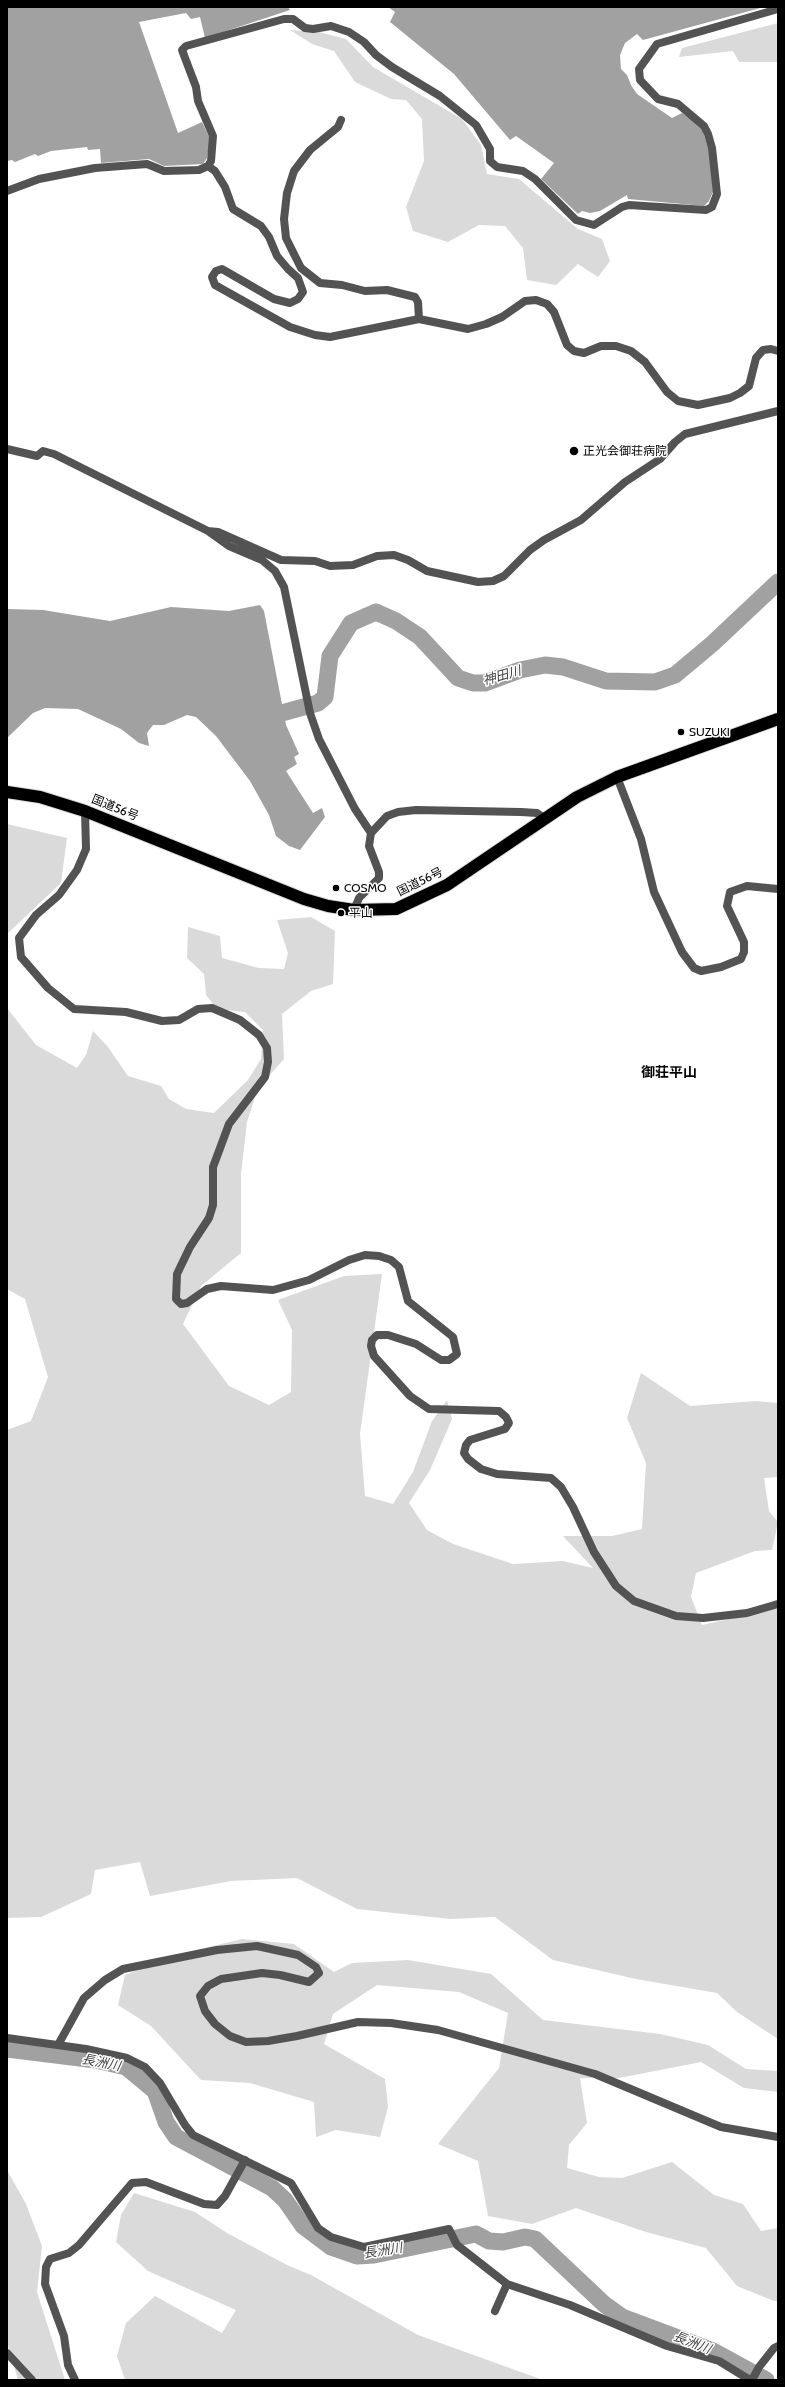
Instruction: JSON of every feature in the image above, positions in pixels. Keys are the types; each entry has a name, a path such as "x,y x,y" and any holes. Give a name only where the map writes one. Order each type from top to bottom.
{"highway":[{"name":"国道56号","path":"7,792 40,797 85,811 304,899 328,906 354,910 396,909 447,885 577,797 617,777 778,719"}],"street":[{"path":"7,191 39,178 95,168 147,164 164,171 199,170 208,166 211,161 213,136 198,101 196,87 182,50 186,46 284,19 293,19 305,28 313,29 331,26 349,32 364,42 376,55 392,67 440,96 476,125 490,149 490,161 497,166 522,171 535,179 576,220 594,225 622,207 629,205 706,210 712,207 717,194 712,148 708,134 704,126 678,104 658,99 640,80 639,69 657,44 778,9"},
{"path":"341,120 338,127 310,150 294,172 285,213 286,238 301,268 320,284 342,285 365,291 387,290 415,297 418,302 419,319"},
{"path":"208,166 215,171 225,187 234,209 261,226 269,237 277,256 303,285 303,292 298,299 290,303 274,299 222,269 216,271 212,277 215,285 269,318 290,328 315,335 330,337 419,319 468,328 486,324 525,302 536,300 547,304 554,312 567,345 574,351 584,353 601,346 616,346 631,351 645,362 667,392 678,401 698,405 730,398 740,393 749,386 756,358 763,350 771,349 778,351"},
{"path":"208,531 218,532 281,560 315,561 330,566 338,566 353,565 377,556 394,555 408,560 427,572 478,582 493,581 504,576 530,550 544,540 581,520 625,482 660,459 675,442 685,434 778,411"},
{"path":"7,449 37,456 43,450 54,454 208,531 229,546 262,560 275,571 284,587 310,713 319,739 355,809 371,833"},
{"path":"617,777 641,839 654,892 682,952 694,968 701,971 721,967 741,959 744,952 744,942 727,906 730,892 747,886 778,889"},
{"path":"354,910 359,898 379,878 379,872 369,846 371,833 387,816 398,812 416,810 537,813 544,818"},
{"path":"85,811 86,849 77,870 59,894 36,915 19,938 21,957 48,988 74,1009 126,1012 162,1021 179,1020 198,1009 212,1008 240,1020 259,1035 267,1048 268,1062 265,1077 229,1124 213,1167 213,1205 209,1218 190,1247 177,1274 176,1300 181,1304 187,1303 207,1289 221,1286 272,1290 309,1280 349,1260 365,1255 379,1256 391,1260 399,1266 408,1301 453,1337 457,1354 449,1360 441,1360 416,1344 388,1335 377,1335 372,1340 371,1346 374,1356 410,1396 429,1410 499,1411 506,1417 509,1423 505,1429 470,1440 464,1453 468,1459 481,1469 497,1474 551,1478 560,1487 573,1507 594,1552 616,1586 634,1601 676,1616 703,1618 747,1613 778,1604"},
{"path":"58,2045 84,1998 105,1980 123,1969 217,1950 257,1946 275,1948 306,1958 316,1967 319,1973 309,1982 280,1975 262,1973 221,1978 208,1986 200,1996 205,2011 214,2024 230,2036 246,2042 268,2041 358,2022 391,2023 438,2030 595,2074 721,2127 778,2137"},
{"path":"7,2038 58,2045 127,2058 145,2067 160,2083 185,2125 193,2135 290,2183 318,2228 331,2237 364,2247 449,2229 457,2245 507,2284 570,2305 667,2346 719,2361 751,2380 770,2353 778,2346"},
{"path":"75,2380 68,2365 64,2336 45,2284 46,2267 50,2259 69,2252 79,2245 132,2183 146,2182 204,2204 217,2205 226,2196 245,2160"},
{"path":"495,2310 507,2284"},
{"path":"7,2353 32,2380"}],"shaded area":[{"path":"7,7 288,7 290,10 205,38 200,17 191,19 186,13 139,22 178,133 202,122 210,139 207,158 203,164 164,166 149,159 101,163 100,149 88,150 87,147 51,151 38,156 35,154 15,162 12,160 7,161"},
{"path":"388,7 764,7 643,40 637,34 625,43 620,55 621,69 627,75 637,94 672,118 682,113 699,125 710,153 713,192 709,201 704,206 628,199 627,195 600,211 590,213 582,211 578,214 541,179 554,163 516,136 510,140 454,74 390,22 395,12"},
{"path":"778,23 778,62 739,62 733,51 679,57 682,48"},
{"path":"290,30 319,32 346,39 373,67 462,119 481,145 487,174 519,179 578,229 602,239 610,261 598,277 578,264 556,285 527,280 523,248 505,226 479,225 448,242 413,231 406,207 424,161 422,119 406,100 391,99 355,82 334,51 312,44"},
{"path":"260,605 264,611 286,725 299,754 294,757 297,764 286,771 313,813 322,808 325,817 300,850 289,846 276,836 269,815 250,781 216,736 196,717 187,715 164,725 153,725 147,733 149,746 139,743 121,729 78,709 45,708 33,713 7,738 7,609 43,610 110,621 171,607 229,611"},
{"path":"7,824 67,838 61,883 8,933 7,943"},
{"path":"311,917 335,931 333,984 311,991 282,1014 284,1059 258,1088 247,1122 241,1174 241,1253 201,1286 183,1324 229,1386 269,1405 291,1392 292,1330 278,1300 344,1276 382,1274 360,1434 365,1496 393,1504 413,1472 432,1421 447,1400 452,1419 430,1470 409,1503 427,1530 453,1544 513,1564 563,1561 593,1568 563,1536 612,1536 642,1529 646,1463 627,1418 641,1373 690,1406 756,1401 778,1403 778,1477 764,1478 769,1511 778,1522 772,1550 755,1551 696,1573 691,1597 702,1625 746,1615 778,1599 778,2039 737,2012 717,1993 636,1979 553,1960 495,1917 450,1919 357,1909 297,1878 231,1881 150,1896 140,1862 95,1870 91,1894 41,1917 7,1918 7,1430 31,1421 48,1377 25,1299 7,1289 7,1008 36,1045 77,1068 86,1055 93,1031 108,1047 128,1076 161,1086 169,1099 186,1109 214,1113 248,1080 261,1059 263,1030 245,1012 217,1009 206,995 204,974 187,958 188,927 220,936 222,958 259,968 284,969 288,953 277,920"},
{"path":"242,1939 294,1944 334,1972 352,1963 408,1960 491,1974 543,2020 660,2034 708,2045 746,2069 778,2071 778,2092 744,2088 701,2062 619,2078 580,2078 587,2123 569,2145 567,2168 599,2177 622,2178 672,2162 714,2195 743,2204 761,2231 778,2228 778,2301 774,2301 737,2286 706,2248 646,2232 576,2208 532,2224 488,2216 478,2161 438,2144 499,2068 508,2013 459,1992 377,1985 333,2014 324,2044 385,2079 388,2107 380,2137 336,2130 316,2137 314,2102 250,2083 201,2080 151,2026 118,2005 125,1975 180,1954"},
{"path":"7,2170 26,2204 42,2246 37,2292 65,2380 18,2380 7,2342"},
{"path":"134,2193 195,2212 227,2233 287,2265 311,2275 418,2335 543,2380 125,2380 117,2356 126,2323 155,2296 222,2333 236,2310 148,2271 116,2242 121,2215"}],"waterway":[{"name":"神田川","path":"271,716 318,703 325,697 330,656 351,623 376,612 396,621 420,637 458,678 473,683 485,683 520,670 545,665 563,667 606,681 655,682 675,675 712,644 778,582"},
{"name":"長洲川","path":"7,2049 96,2060 126,2067 155,2091 166,2122 176,2137 272,2188 285,2200 303,2226 331,2247 357,2256 374,2255 476,2234 489,2241 503,2242 525,2237 535,2239 604,2304 622,2317 713,2351 766,2380"}],"place":[{"name":"正光会御荘病院","path":"574,451"},
{"name":"SUZUKI","path":"681,732"},
{"name":"COSMO","path":"336,888"},
{"name":"平山","path":"341,913"}],"district":[{"name":"御荘平山","path":"669,1073"}]}
